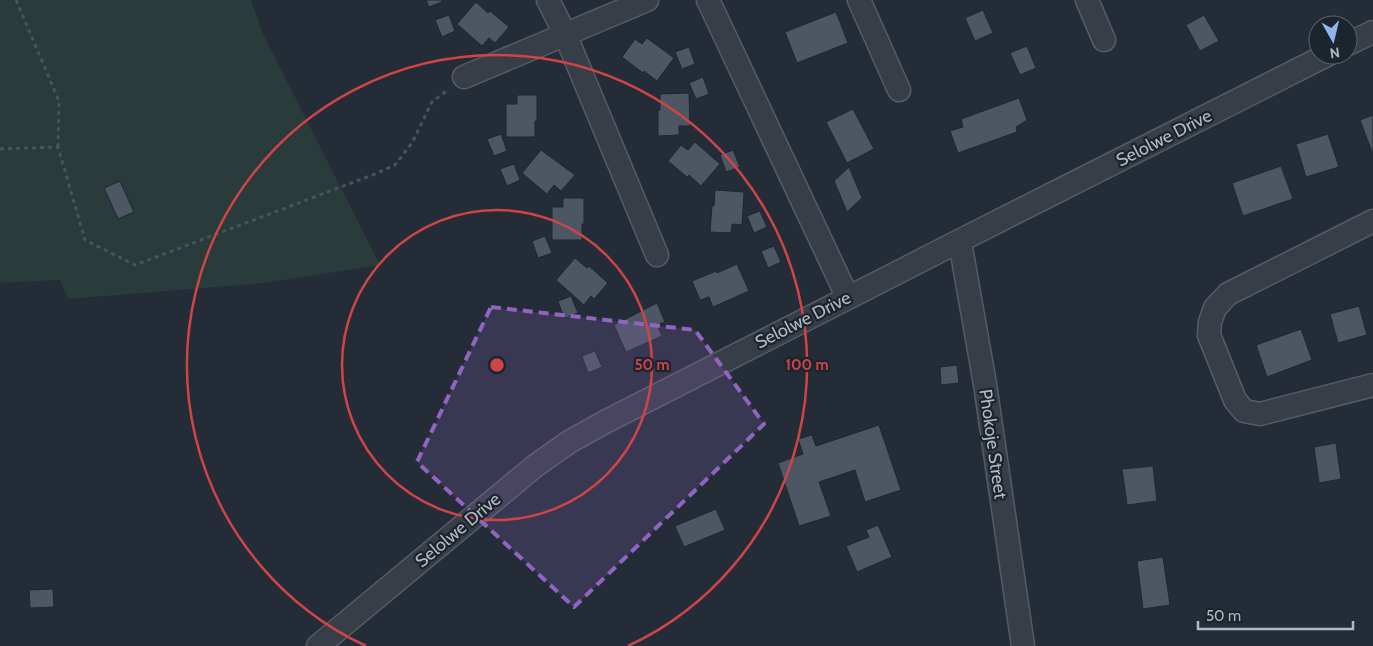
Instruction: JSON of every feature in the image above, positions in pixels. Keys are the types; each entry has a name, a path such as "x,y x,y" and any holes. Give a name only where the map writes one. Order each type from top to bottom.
{"street":[{"path":"548,0 657,255"},
{"path":"464,77 647,0"},
{"path":"708,0 847,296"},
{"path":"859,0 899,90"},
{"path":"1087,0 1104,40"},
{"path":"1358,39 1373,32"},
{"name":"Selolwe Drive","path":"318,646 535,466 569,442 847,296 960,242 1308,65"},
{"path":"1373,221 1228,294 1215,308 1210,322 1209,336 1235,400 1244,411 1260,414 1373,385"},
{"name":"Phokoje Street","path":"960,242 985,384 1023,646"}],"path":[{"path":"16,0 59,101 58,147 85,240 135,265 375,174 396,164 412,142 432,102 464,77"},
{"path":"0,149 58,147"}],"highlighted area":[{"path":"491,307 695,330 764,424 574,607 417,462"}],"shaded area":[{"path":"0,0 251,0 263,34 380,265 264,283 68,299 60,280 0,283"}],"building":[{"path":"426,0 442,0 442,2 429,7"},
{"path":"476,2 488,13 490,11 509,27 495,43 489,38 482,46 457,24"},
{"path":"983,10 993,33 975,41 965,18"},
{"path":"836,12 848,43 797,63 785,32"},
{"path":"449,15 455,31 442,37 435,20"},
{"path":"1204,15 1219,41 1200,51 1186,25"},
{"path":"647,38 674,58 657,81 622,57 635,39 642,44"},
{"path":"1027,46 1036,68 1020,75 1010,53"},
{"path":"689,47 695,64 682,69 675,52"},
{"path":"703,77 709,94 696,99 689,83"},
{"path":"689,93 690,126 679,126 679,135 658,136 660,94"},
{"path":"517,95 537,95 535,137 506,137 506,104 517,104"},
{"path":"1019,98 1027,120 1016,127 1017,132 958,153 950,131 963,127 961,119"},
{"path":"853,109 874,149 847,163 826,122"},
{"path":"1373,115 1373,151 1372,152 1360,120"},
{"path":"501,134 507,151 494,156 487,139"},
{"path":"1328,134 1339,167 1306,177 1296,144"},
{"path":"695,142 720,164 701,186 689,175 687,177 668,161 681,145 688,150"},
{"path":"541,150 575,175 561,191 554,185 547,194 522,173"},
{"path":"733,150 740,167 726,172 720,155"},
{"path":"514,164 520,180 507,186 500,169"},
{"path":"1281,166 1293,199 1243,216 1232,183"},
{"path":"849,167 862,198 847,212 834,181"},
{"path":"120,181 134,212 118,219 104,188"},
{"path":"715,190 744,192 742,225 732,224 731,233 710,232"},
{"path":"563,198 584,198 582,240 552,240 552,207 563,207"},
{"path":"760,211 767,227 754,233 747,216"},
{"path":"545,236 552,253 538,258 532,241"},
{"path":"774,246 781,262 768,268 761,251"},
{"path":"575,258 587,268 589,266 608,283 594,299 591,296 584,305 556,280"},
{"path":"737,264 749,291 713,307 709,297 700,300 692,281"},
{"path":"571,296 578,313 564,318 558,301"},
{"path":"657,303 665,322 657,325 662,336 626,352 614,325"},
{"path":"1359,306 1367,335 1338,343 1330,314"},
{"path":"1301,329 1312,360 1267,377 1256,345"},
{"path":"595,351 602,367 588,373 582,356"},
{"path":"957,365 959,383 941,385 940,367"},
{"path":"879,425 901,490 865,502 855,470 819,482 831,516 799,526 778,463 803,454 798,439 812,435 816,446"},
{"path":"1336,443 1341,479 1319,483 1314,447"},
{"path":"1153,466 1157,501 1127,505 1122,469"},
{"path":"716,509 725,530 684,547 675,526"},
{"path":"878,525 892,557 857,572 846,546 869,537 866,530"},
{"path":"1163,557 1170,605 1143,609 1137,561"},
{"path":"53,589 54,607 30,608 29,590"}]}
